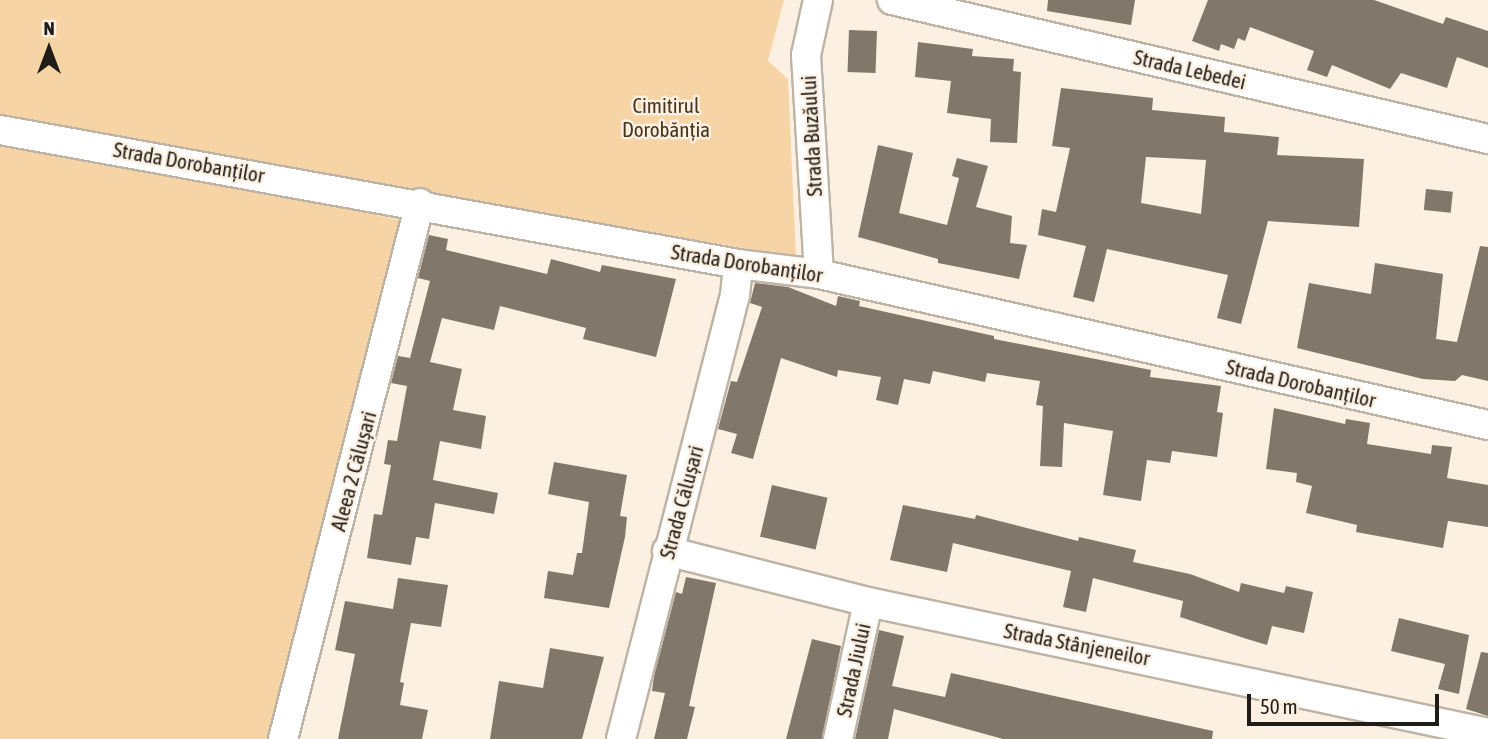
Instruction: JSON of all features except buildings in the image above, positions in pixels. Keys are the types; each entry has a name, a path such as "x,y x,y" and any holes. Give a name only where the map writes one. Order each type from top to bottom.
{"street":[{"name":"Strada Buzăului","path":"818,0 806,55 819,274"},
{"name":"Strada Lebedei","path":"892,0 1488,139"},
{"name":"Strada Dorobanților","path":"0,130 420,203 738,264 819,274 1488,425"},
{"name":"Aleea 2 Călușari","path":"283,739 420,203"},
{"name":"Strada Călușari","path":"621,739 667,551 735,295 738,264"},
{"name":"Strada Stânjeneilor","path":"667,551 868,602 1488,733"},
{"name":"Strada Jiului","path":"838,739 868,602"}],"green space":[{"name":"Cimitirul Dorobănția","path":"0,0 784,0 768,61 788,79 796,257 0,121"},
{"path":"0,132 399,220 270,739 0,739"}]}
